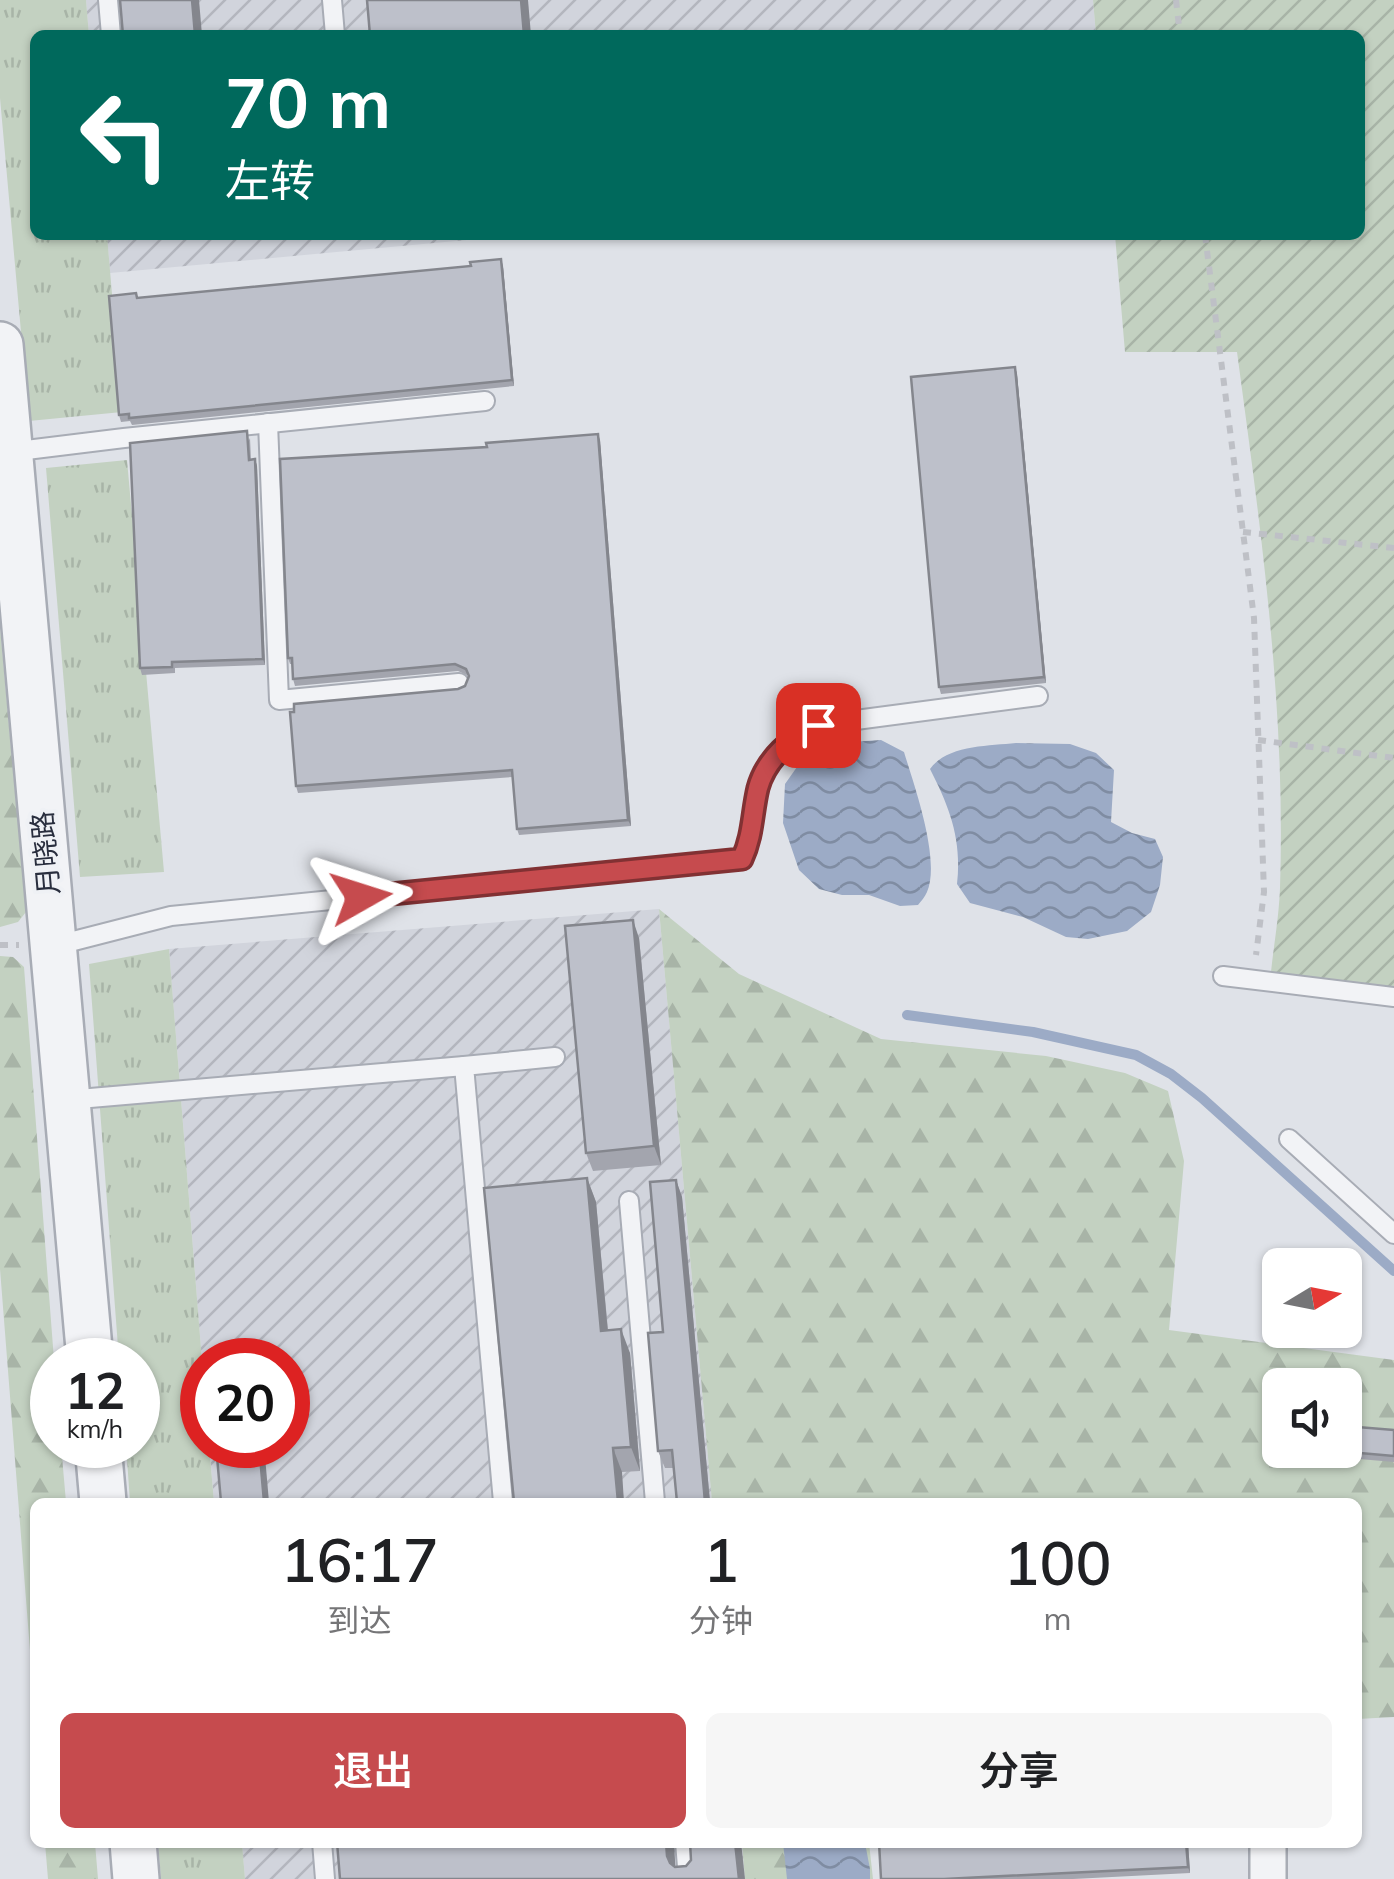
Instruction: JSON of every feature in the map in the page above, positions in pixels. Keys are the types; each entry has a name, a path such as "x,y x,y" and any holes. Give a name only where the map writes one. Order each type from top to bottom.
{"street":[{"name":"月晓路","path":"0,345 88,1338"},
{"path":"100,1468 103,1498"},
{"path":"133,1848 136,1879"},
{"path":"1268,1848 1268,1879"}],"lane":[{"path":"108,0 111,30"},
{"path":"332,0 335,30"},
{"path":"9,452 485,401"},
{"path":"268,423 279,700 459,683"},
{"path":"54,946 171,916 742,859 750,841 759,784 778,752 798,734 818,725 1038,696"},
{"path":"1223,976 1394,998"},
{"path":"67,1100 555,1058"},
{"path":"464,1066 504,1498"},
{"path":"1289,1139 1394,1234"},
{"path":"629,1201 655,1498"},
{"path":"322,1848 325,1879"},
{"path":"685,1848 688,1879"}],"path":[{"path":"1176,0 1179,30"},
{"path":"1206,240 1254,618 1264,892 1251,979"},
{"path":"1243,532 1394,548"},
{"path":"1258,740 1394,758"}],"shaded area":[{"path":"86,0 1093,0 1096,30 89,30"},
{"path":"107,240 466,240 110,273"},
{"path":"659,909 712,1498 214,1498 211,1468 310,1468 310,1338 200,1338 169,949"},
{"path":"242,1848 743,1848 746,1879 245,1879"}],"green space":[{"path":"0,0 86,0 89,30 30,30 30,240 107,240 122,412 29,421 0,98"},
{"path":"1093,0 1394,0 1394,988 1271,972 1280,888 1279,753 1263,552 1237,352 1125,352 1115,240 1365,240 1365,30 1096,30"},
{"path":"127,460 164,872 80,877 46,468"},
{"path":"0,627 26,912 18,922 0,927"},
{"path":"659,909 739,974 881,1039 1046,1056 1125,1073 1168,1091 1184,1161 1169,1330 1262,1342 1262,1348 1304,1348 1394,1360 1394,1717 1362,1719 1362,1498 712,1498"},
{"path":"169,949 200,1338 180,1338 180,1468 211,1468 214,1498 130,1498 128,1468 160,1468 160,1338 117,1338 89,964"},
{"path":"0,956 13,957 24,967 52,1338 30,1338 30,1468 63,1468 66,1498 30,1498 30,1650 0,1269"},
{"path":"45,1848 95,1848 98,1879 48,1879"},
{"path":"158,1848 242,1848 245,1879 161,1879"},
{"path":"742,1848 870,1848 873,1879 745,1879"}],"water":[{"path":"881,740 904,752 929,842 930,878 918,905 900,906 869,895 842,895 819,889 799,870 783,823 785,784 804,757 819,744"},
{"path":"1016,743 1070,744 1096,753 1114,770 1111,822 1155,839 1163,857 1160,885 1151,912 1127,931 1088,939 1066,937 1023,917 970,903 957,884 958,853 953,825 930,769 957,751"},
{"path":"784,1848 866,1848 870,1879 787,1879"}],"building":[{"path":"120,0 192,0 195,30 123,30"},
{"path":"367,0 521,0 524,30 370,30"},
{"path":"501,259 512,380 129,418 129,414 119,415 109,296 136,293 137,298 471,266 470,262"},
{"path":"1015,367 1044,677 939,687 911,377"},
{"path":"247,431 249,460 255,459 263,659 172,662 172,667 140,668 130,443"},
{"path":"598,434 628,820 517,829 512,770 296,786 290,712 294,712 294,704 458,689 465,686 469,676 466,669 455,664 293,679 292,658 288,658 280,459 487,447 486,443"},
{"path":"633,920 654,1146 586,1153 565,926"},
{"path":"587,1178 601,1331 621,1329 631,1447 613,1448 618,1498 514,1498 484,1188"},
{"path":"676,1180 705,1498 677,1498 672,1450 658,1451 648,1333 663,1332 650,1182"},
{"path":"1362,1427 1394,1430 1394,1456 1362,1453"},
{"path":"218,1468 261,1468 264,1498 221,1498"},
{"path":"337,1848 666,1848 675,1867 686,1866 691,1860 690,1848 736,1848 739,1879 340,1879"},
{"path":"879,1848 1186,1848 1188,1867 944,1879 881,1879"}],"waterway":[{"path":"907,1015 1033,1032 1136,1055 1171,1074 1202,1098 1394,1271"}],"route":[{"path":"361,897 742,859 750,841 759,784 778,752 798,734 818,725"}]}
